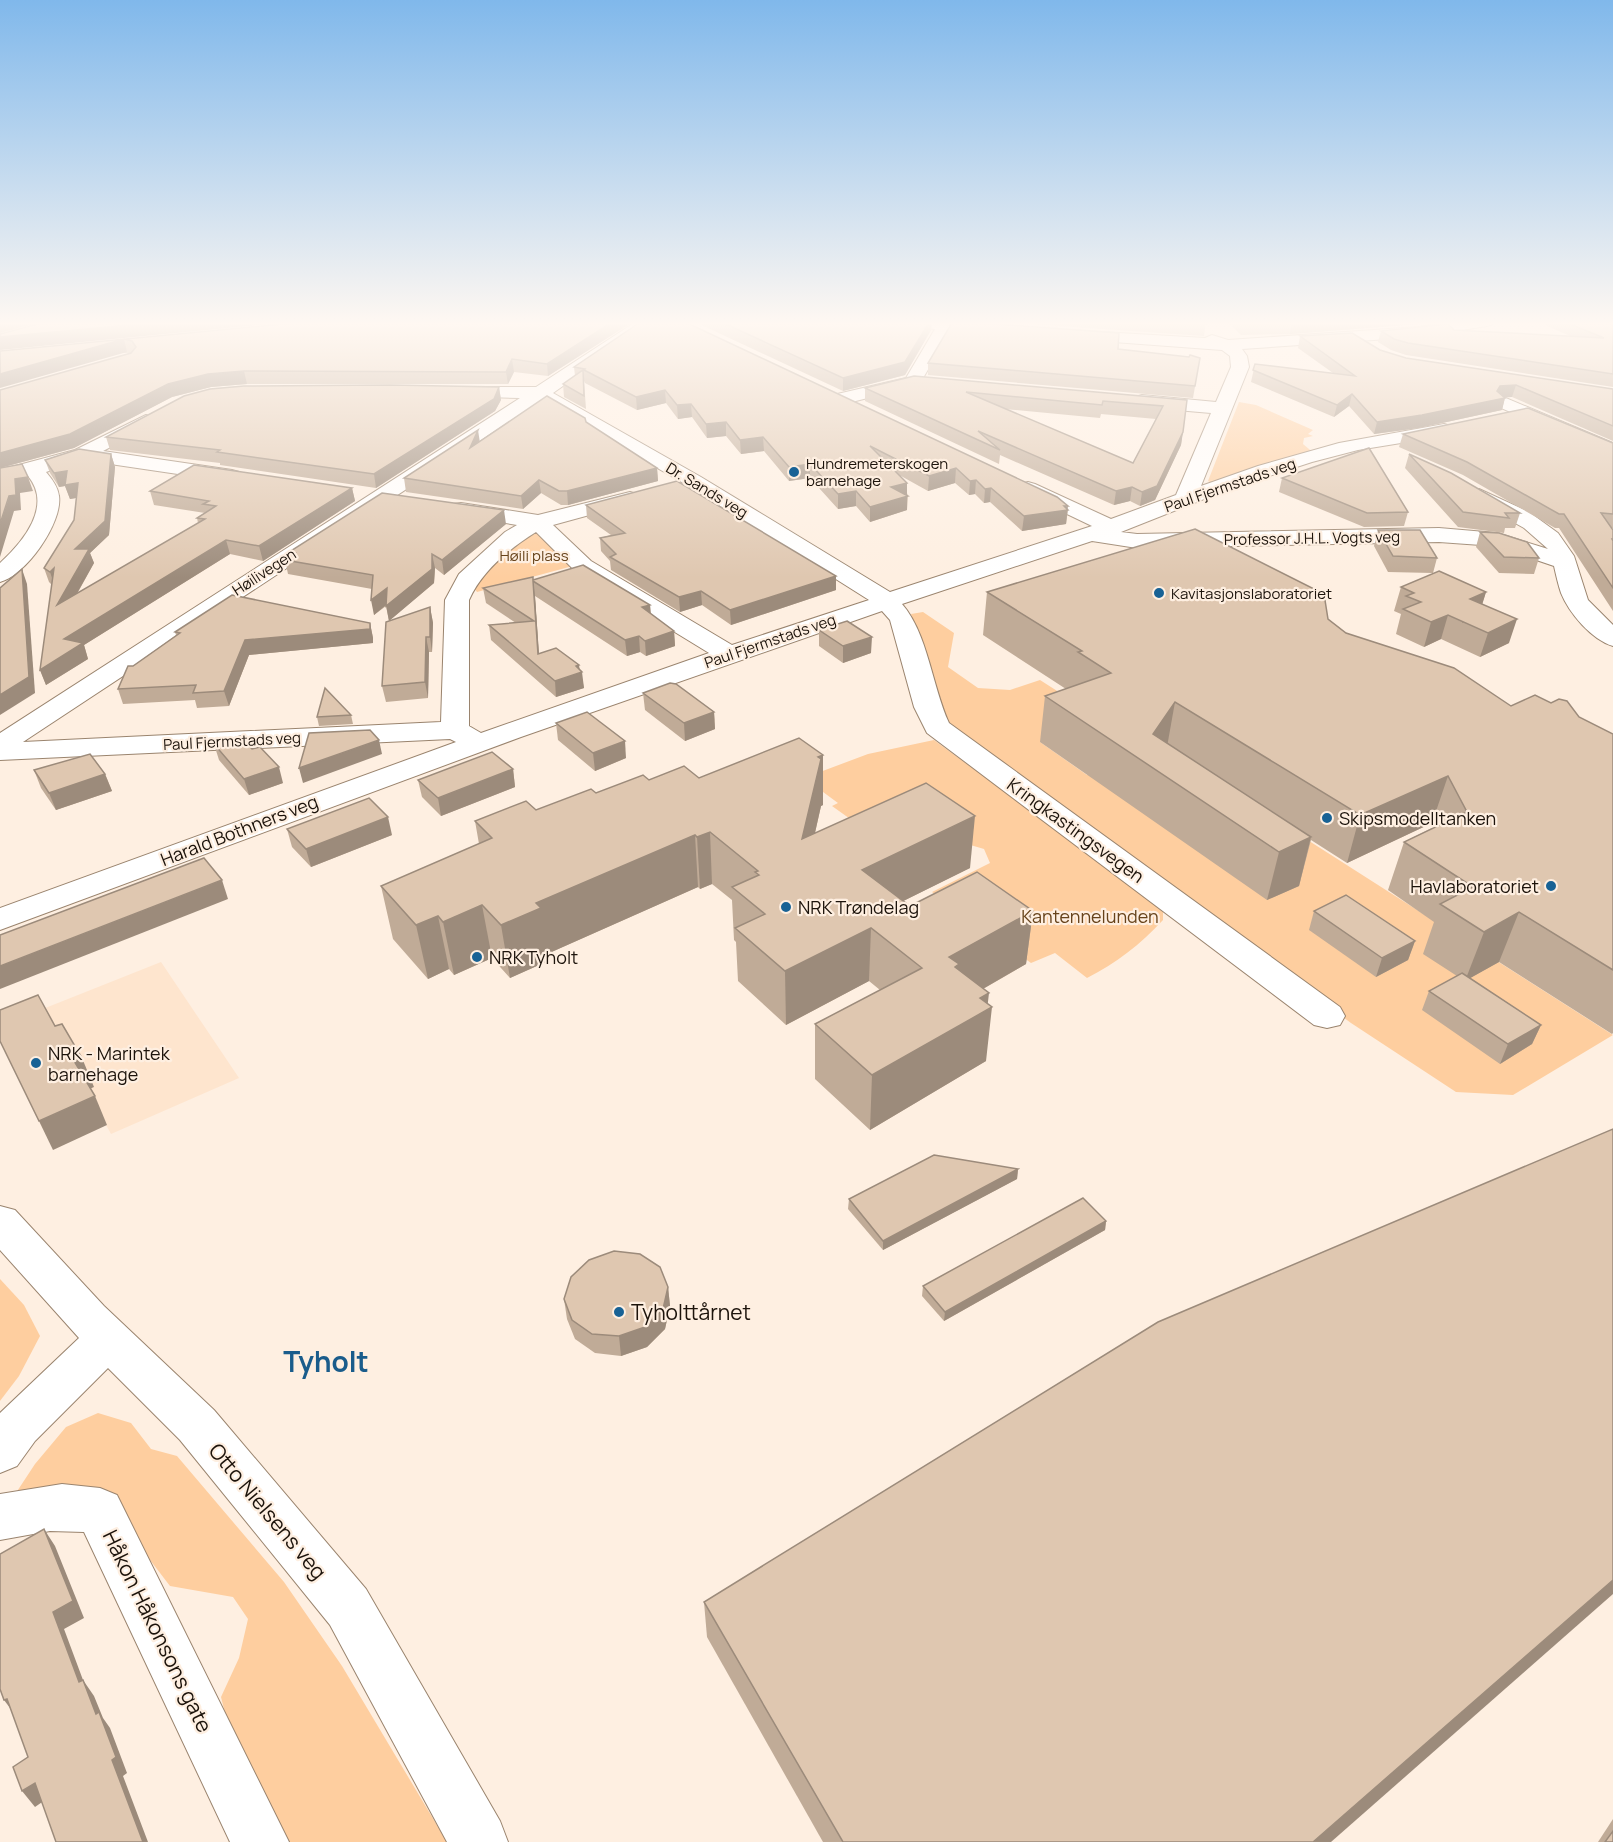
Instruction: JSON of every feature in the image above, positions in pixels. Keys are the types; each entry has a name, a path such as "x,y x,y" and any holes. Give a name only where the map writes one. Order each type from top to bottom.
{"street":[{"name":"Høilivegen","path":"0,745 518,407"},
{"name":"Dr. Sands veg","path":"564,407 694,482 886,600"},
{"path":"856,407 872,415"},
{"path":"1185,498 1223,408 1212,407"},
{"path":"1514,407 1613,450"},
{"path":"1489,419 1525,412"},
{"path":"0,476 82,454 160,413"},
{"name":"Paul Fjermstads veg","path":"0,752 466,736 730,655 886,600 1103,532 1185,498 1311,457 1349,446 1425,434 1466,424"},
{"path":"1369,444 1401,458"},
{"path":"82,454 248,478"},
{"path":"6,566 29,548 42,525 49,505 46,484 33,469"},
{"path":"1012,480 1103,532"},
{"path":"672,487 694,482"},
{"path":"1464,486 1544,533 1557,545 1570,576 1573,593 1590,617 1613,638"},
{"path":"344,493 412,502"},
{"path":"466,736 469,597 467,579 513,537 538,522 649,493"},
{"path":"436,506 507,515 538,522 583,566 730,655"},
{"name":"Professor J.H.L. Vogts veg","path":"1103,532 1137,541 1439,535 1497,540 1563,561"},
{"path":"560,572 583,566"},
{"name":"Kringkastingsvegen","path":"886,600 902,619 927,707 937,727 1326,1016"},
{"name":"Harald Bothners veg","path":"0,920 466,736"},
{"name":"Otto Nielsens veg","path":"0,1222 88,1319 197,1425 348,1607 479,1842"},
{"path":"0,1452 18,1426 109,1338"},
{"name":"Håkon Håkonsons gate","path":"0,1517 37,1508 76,1506 100,1511 260,1842"}],"shaded area":[{"path":"161,962 239,1078 111,1134 87,1090 0,1026"}],"green space":[{"path":"1237,407 1260,407 1313,430 1308,434 1313,436 1304,438 1303,444 1316,455 1220,487 1208,481"},
{"name":"Høili plass","path":"538,531 571,564 569,567 477,592 474,588 479,577 529,533"},
{"path":"923,612 954,633 948,667 978,688 1010,690 1040,680 1101,719 1242,798 1613,1035 1513,1095 1456,1092 1351,1023 948,727 938,706 911,614","holes":["1040,742 1116,763 1087,775"]},
{"name":"Kantennelunden","path":"934,740 1163,907 1163,920 1127,953 1087,978 1055,953 1031,963 932,892 990,863 984,849 967,844 888,846 832,806 838,803 804,778 868,754"},
{"path":"0,1279 24,1305 40,1336 19,1376 0,1401"},
{"path":"98,1413 131,1423 151,1449 177,1456 284,1582 342,1666 447,1842 278,1842 233,1745 221,1697 239,1658 248,1619 233,1597 170,1586 137,1543 10,1502 35,1464 66,1427"}],"building":[{"path":"0,407 123,407 70,434 0,453"},
{"path":"163,407 481,407 374,474 217,452 220,450 106,437"},
{"path":"531,407 566,407 657,468 567,491 559,491 539,480 521,496 404,478 478,430 470,448"},
{"path":"693,407 866,407 1057,497 1068,506 1064,506 1068,510 1024,516 991,488 985,489 976,480 970,481 956,468 929,476 870,446 907,483 891,487 908,496 870,507 856,491 838,494 810,464 789,467 763,437 740,440 726,422 706,424"},
{"path":"906,407 1001,407 1133,463 1162,407 1186,407 1183,432 1157,486 1142,492 1132,487 1116,491 978,431 1000,450"},
{"path":"1364,407 1461,407 1422,415 1377,422"},
{"path":"1568,407 1613,407 1613,426"},
{"path":"1528,408 1613,443 1613,514 1601,513 1613,530 1613,588 1564,514 1559,514 1467,462 1403,434"},
{"path":"1369,448 1408,512 1367,513 1282,478"},
{"path":"79,449 111,454 105,521 75,549 89,549 57,605 205,519 197,518 216,506 203,504 209,501 150,491 194,465 352,488 259,546 226,540 64,639 83,643 40,670 54,568 50,572 44,568 74,520 78,483 65,485 67,471 54,473 45,460"},
{"path":"1409,454 1451,473 1520,513 1505,513 1509,518 1463,512"},
{"path":"22,464 28,477 15,479 16,495 9,496 0,524 0,468"},
{"path":"677,481 836,576 730,610 701,591 679,597 610,557 616,554 600,538 625,533 586,505"},
{"path":"382,493 504,510 442,560 432,554 432,569 386,606 387,588 371,600 373,575 285,560 295,553 289,552"},
{"path":"1195,529 1324,594 1328,619 1346,633 1454,668 1511,706 1535,695 1551,703 1559,699 1567,701 1579,717 1613,734 1613,970 1519,912 1484,932 1440,904 1473,887 1404,842 1467,812 1448,776 1360,815 1175,702 1153,734 1311,837 1279,852 1045,696 1111,673 1078,652 1082,651 987,592"},
{"path":"1378,530 1420,530 1437,558 1393,556"},
{"path":"1480,532 1499,533 1527,542 1539,558 1504,557"},
{"path":"583,565 650,605 642,607 674,631 645,641 639,636 625,640 533,581 538,654 556,648 579,665 576,666 582,672 555,681 489,625 534,621 483,588 533,577 533,580"},
{"path":"22,569 29,677 0,695 0,588"},
{"path":"1439,571 1486,592 1470,599 1517,619 1488,633 1448,615 1431,622 1403,609 1421,602 1406,596 1414,593 1401,587"},
{"path":"232,595 370,623 370,629 245,640 224,691 193,693 196,685 118,689 128,666 133,666 180,633 175,632"},
{"path":"430,607 430,637 426,637 425,682 382,686 386,622"},
{"path":"847,621 872,637 843,646 819,630"},
{"path":"670,683 676,684 714,712 684,723 643,693"},
{"path":"325,688 351,715 317,717"},
{"path":"587,712 625,741 593,753 556,723"},
{"path":"370,730 379,740 299,768 309,733"},
{"path":"240,736 252,749 260,747 279,767 244,779 214,744"},
{"path":"799,738 823,755 818,757 821,759 802,839 926,783 975,816 862,870 910,906 977,872 1033,911 949,957 959,964 955,967 989,993 980,998 992,1007 872,1075 815,1024 922,968 871,928 785,971 735,928 765,914 732,887 759,875 755,872 758,871 710,832 697,837 695,835 536,903 541,908 501,925 482,905 443,922 438,916 416,925 381,886 492,838 475,821 526,801 536,810 591,789 596,793 643,775 649,780 684,766 699,778"},
{"path":"492,752 513,769 438,798 418,780"},
{"path":"90,754 105,774 49,793 34,770"},
{"path":"369,798 388,817 306,849 287,829"},
{"path":"204,858 222,880 0,966 0,935"},
{"path":"1346,895 1415,941 1382,958 1314,911"},
{"path":"1462,973 1541,1025 1508,1044 1429,991"},
{"path":"38,995 55,1026 62,1024 82,1058 74,1061 95,1096 39,1121 0,1041 0,1010"},
{"path":"1613,1129 1613,1580 1313,1842 843,1842 704,1602 1158,1322"},
{"path":"934,1155 1018,1169 883,1241 849,1199"},
{"path":"1083,1198 1106,1221 945,1312 923,1286"},
{"path":"614,1251 640,1254 660,1267 668,1287 663,1309 645,1327 619,1336 592,1334 572,1320 564,1299 571,1277 589,1260"},
{"path":"44,1529 73,1601 53,1612 79,1682 83,1680 96,1714 99,1712 116,1757 112,1760 143,1842 56,1842 35,1783 22,1791 13,1767 28,1757 7,1699 4,1700 0,1689 0,1554"},
{"path":"1613,1831 1613,1842 1605,1842"}],"place":[{"name":"Hundremeterskogen barnehage","path":"794,472"},
{"name":"Kavitasjonslaboratoriet","path":"1159,593"},
{"name":"Skipsmodelltanken","path":"1327,818"},
{"name":"Havlaboratoriet","path":"1551,886"},
{"name":"NRK Trøndelag","path":"786,907"},
{"name":"NRK Tyholt","path":"477,957"},
{"name":"NRK - Marintek barnehage","path":"36,1063"},
{"name":"Tyholttårnet","path":"619,1312"}],"district":[{"name":"Tyholt","path":"326,1361"}]}
